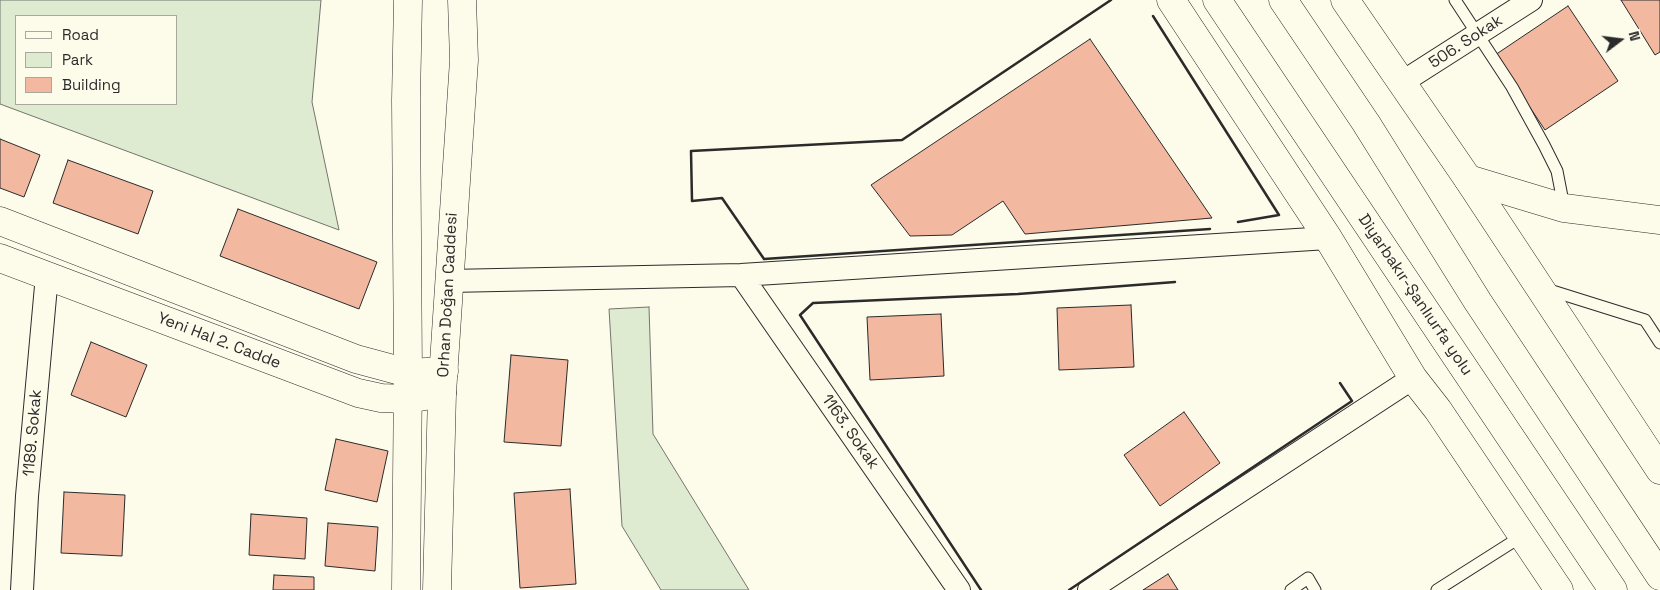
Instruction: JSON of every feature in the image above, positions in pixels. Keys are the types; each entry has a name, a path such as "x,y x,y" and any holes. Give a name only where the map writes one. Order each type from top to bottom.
{"main road":[{"path":"406,590 408,386 406,100 408,0"},
{"name":"Orhan Doğan Caddesi","path":"441,585 443,382 448,282 464,60 462,0"},
{"path":"1171,0 1328,238 1413,378 1438,410 1559,590"},
{"name":"Diyarbakır-Şanlıurfa yolu","path":"1217,0 1612,590"},
{"path":"1283,0 1366,123 1478,302 1660,576"},
{"path":"1345,0 1468,179 1660,470"},
{"path":"1468,179 1564,208 1660,220"},
{"path":"0,221 356,359 408,386 443,382"},
{"name":"Yeni Hal 2. Cadde","path":"0,258 358,393 381,398 408,386"}],"street":[{"name":"506. Sokak","path":"1401,83 1531,0"},
{"path":"448,282 741,275 1328,238"},
{"name":"1163. Sokak","path":"741,275 959,590"},
{"name":"1189. Sokak","path":"22,590 27,496 47,276"},
{"path":"1089,590 1413,378"}],"lane":[{"path":"1456,0 1512,87 1544,145 1557,171 1564,208"},
{"path":"1537,286 1645,320 1660,343"},
{"path":"1436,590 1522,536"},
{"path":"1291,590 1308,578 1315,590"}],"green space":[{"path":"0,0 321,0 312,102 339,230 0,104"},
{"path":"649,307 653,434 749,590 661,590 622,526 609,309"}],"building":[{"path":"1621,0 1660,0 1660,52 1655,55"},
{"path":"1568,6 1618,81 1545,130 1495,55"},
{"path":"1090,39 1212,218 1025,234 1003,201 952,235 910,236 871,185"},
{"path":"0,139 40,155 24,197 0,188"},
{"path":"68,160 153,191 138,234 53,203"},
{"path":"238,209 377,262 359,309 220,256"},
{"path":"1131,305 1134,367 1059,370 1057,308"},
{"path":"941,314 944,376 870,380 867,317"},
{"path":"91,342 147,365 126,417 71,395"},
{"path":"511,355 568,360 561,446 504,442"},
{"path":"1184,412 1220,463 1160,506 1124,455"},
{"path":"336,439 388,451 377,502 325,490"},
{"path":"570,489 576,584 520,588 514,493"},
{"path":"64,492 125,495 122,556 61,553"},
{"path":"251,514 307,518 305,559 249,555"},
{"path":"328,523 378,527 375,571 325,566"},
{"path":"1168,574 1178,590 1143,590"},
{"path":"274,575 314,577 314,590 273,590"}],"wall":[{"path":"1111,0 902,140 691,151 692,201 722,198 764,259 1210,229"},
{"path":"1153,16 1279,215 1238,222"},
{"path":"981,590 800,315 813,303 1018,294 1175,282"},
{"path":"1069,590 1352,401 1340,383"}]}
